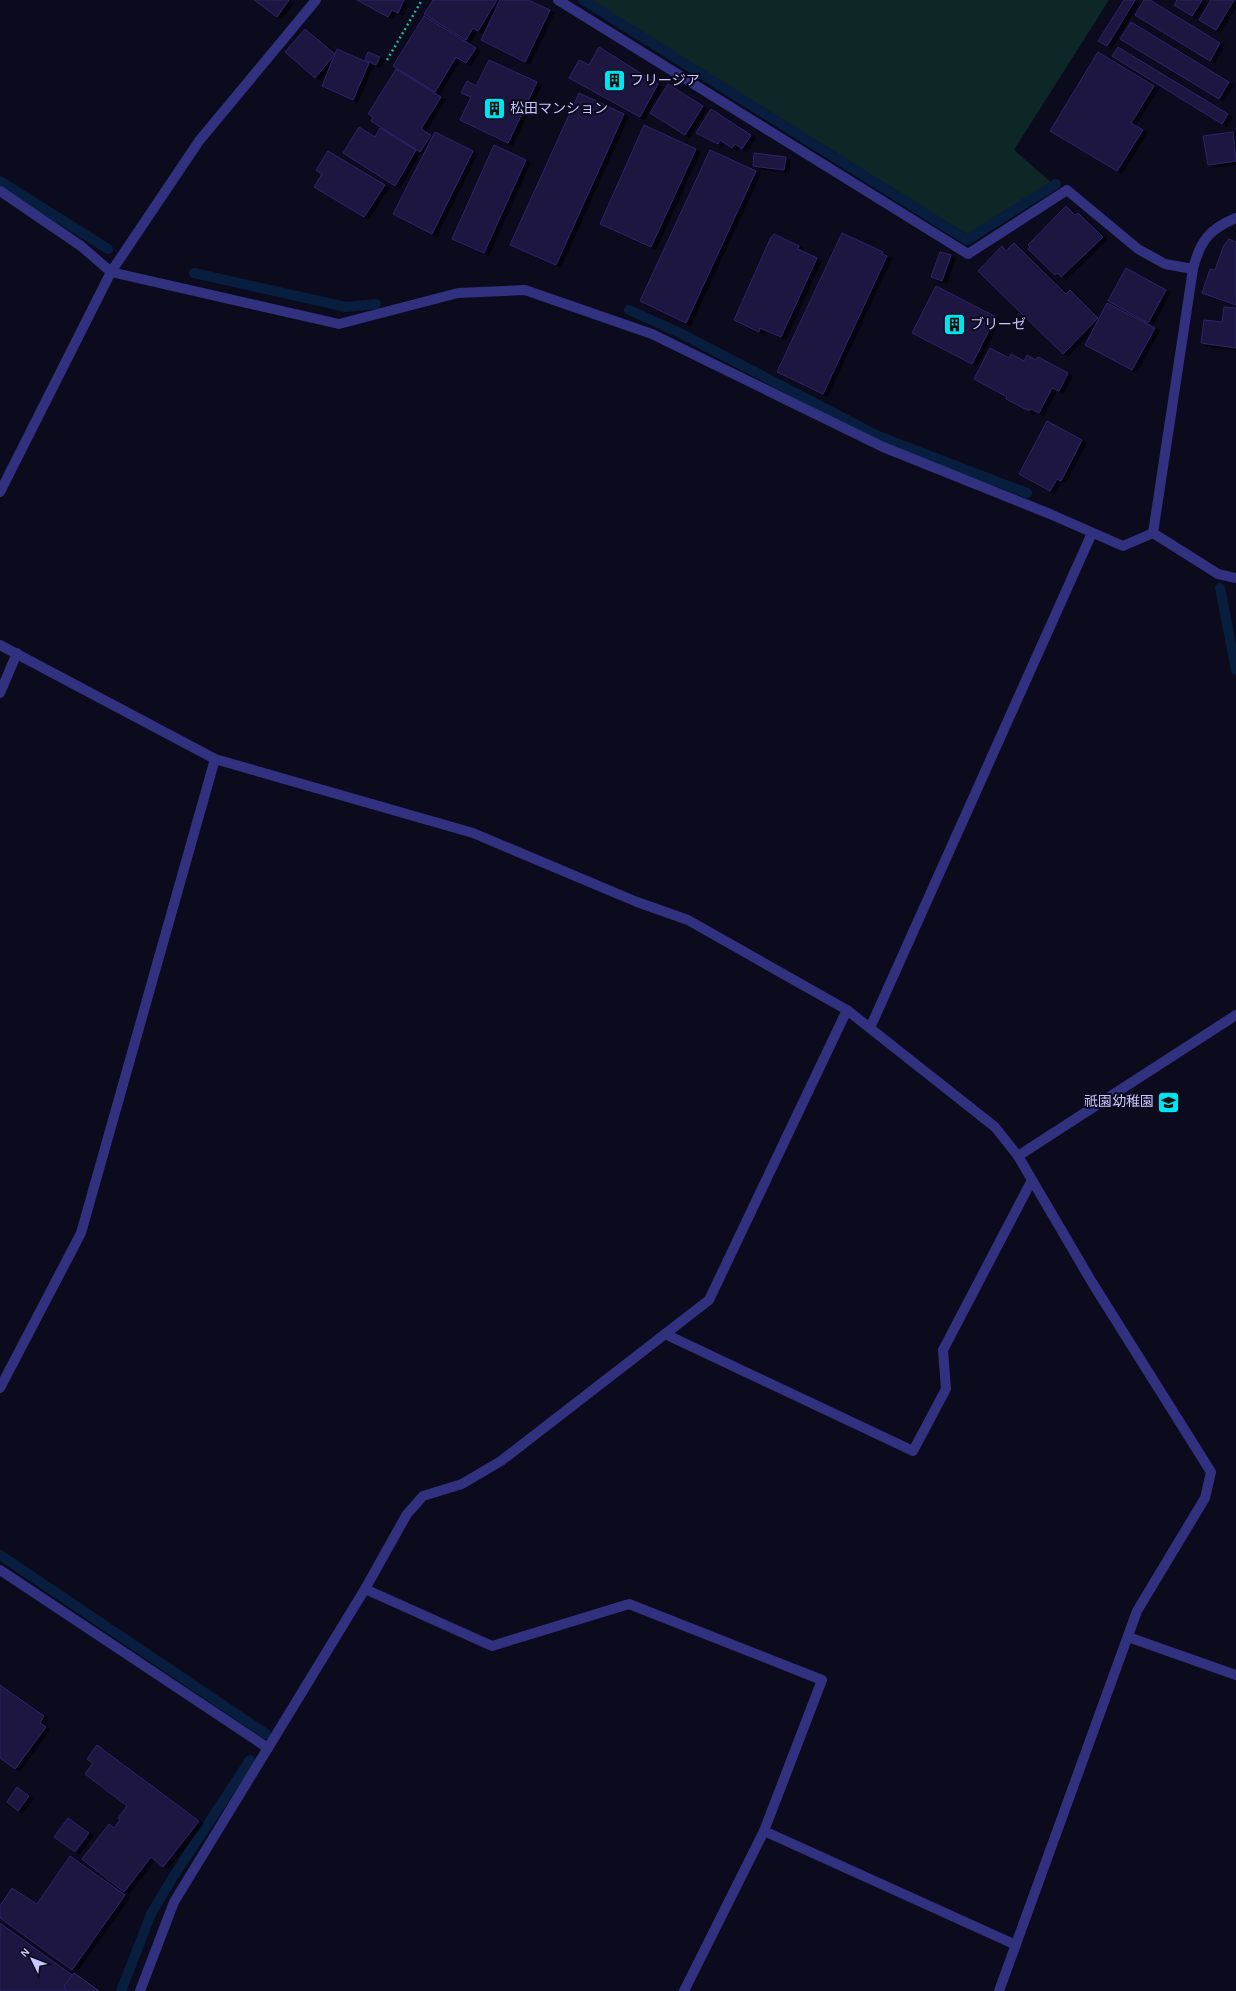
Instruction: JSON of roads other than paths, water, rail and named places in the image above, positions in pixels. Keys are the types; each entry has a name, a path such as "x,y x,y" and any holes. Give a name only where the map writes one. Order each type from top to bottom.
{"street":[{"path":"0,492 110,272 199,141 316,0"},
{"path":"558,0 968,254 1067,190 1138,249 1164,264 1193,269"},
{"path":"0,191 81,246 110,272 339,324 458,293 525,290 652,334 883,447 1050,514 1124,546 1154,533"},
{"path":"1154,533 1193,269 1197,254 1204,240 1214,229 1236,218"},
{"path":"870,1028 1092,532"},
{"path":"1154,533 1218,574 1236,578"},
{"path":"0,645 215,759 473,833 637,902 688,920 847,1010 995,1127 1018,1156 1093,1284 1211,1472 1205,1498 1137,1611 999,1991"},
{"path":"0,693 17,653"},
{"path":"0,1388 81,1233 215,759"},
{"path":"140,1991 174,1902 365,1589 407,1514 423,1496 462,1484 501,1461 709,1300 847,1010"},
{"path":"1018,1156 1236,1015"},
{"path":"665,1334 913,1451 946,1389 943,1350 1032,1180"},
{"path":"0,1570 268,1748"},
{"path":"365,1589 492,1646 629,1604 822,1680 764,1831 684,1991"},
{"path":"1128,1637 1236,1675"},
{"path":"764,1831 1016,1945"}],"waterway":[{"path":"583,0 967,240 1056,184"},
{"path":"0,181 108,249"},
{"path":"194,273 346,307 376,304"},
{"path":"629,310 678,332 878,436 1027,493"},
{"path":"1220,588 1236,670"},
{"path":"0,1555 266,1734"},
{"path":"121,1991 151,1914 173,1877 250,1760"}],"place":[{"name":"フリージア","path":"614,81"},
{"name":"松田マンション","path":"495,109"},
{"name":"ブリーゼ","path":"954,325"},
{"name":"祇園幼稚園","path":"1169,1102"}]}
